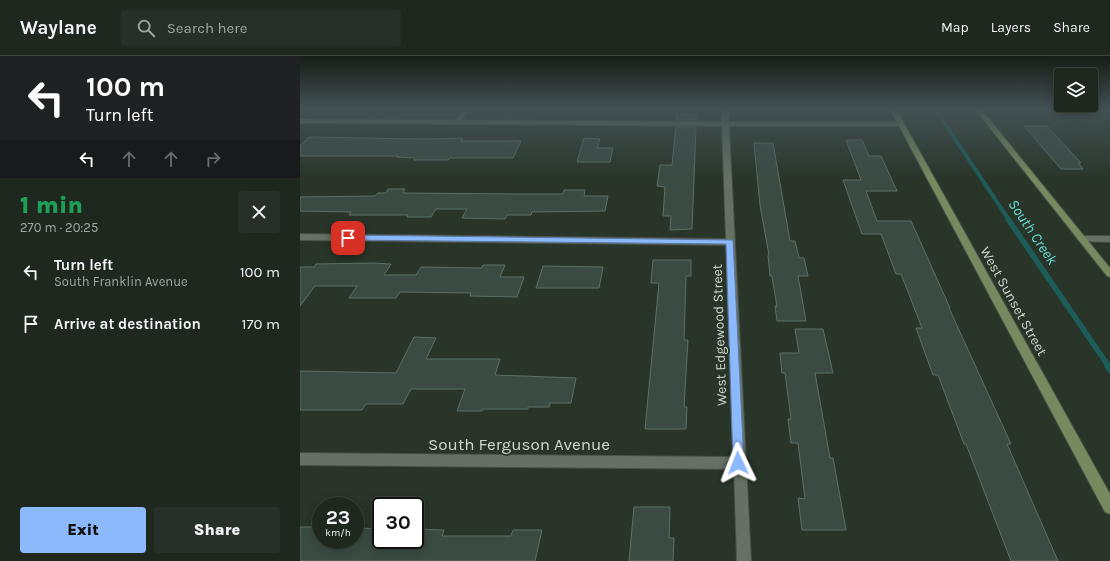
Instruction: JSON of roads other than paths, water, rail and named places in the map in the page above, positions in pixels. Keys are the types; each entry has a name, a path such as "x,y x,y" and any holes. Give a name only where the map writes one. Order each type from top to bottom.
{"main road":[{"name":"West Sunset Street","path":"906,133 1110,507"},
{"path":"998,133 1110,274"}],"street":[{"name":"West Edgewood Street","path":"726,133 738,463 744,561"},
{"path":"300,237 730,242"},
{"path":"1082,239 1110,239"},
{"name":"South Ferguson Avenue","path":"300,460 738,463"}],"waterway":[{"name":"South Creek","path":"951,133 1009,220"},
{"name":"South Creek","path":"1008,219 1109,367"}]}
